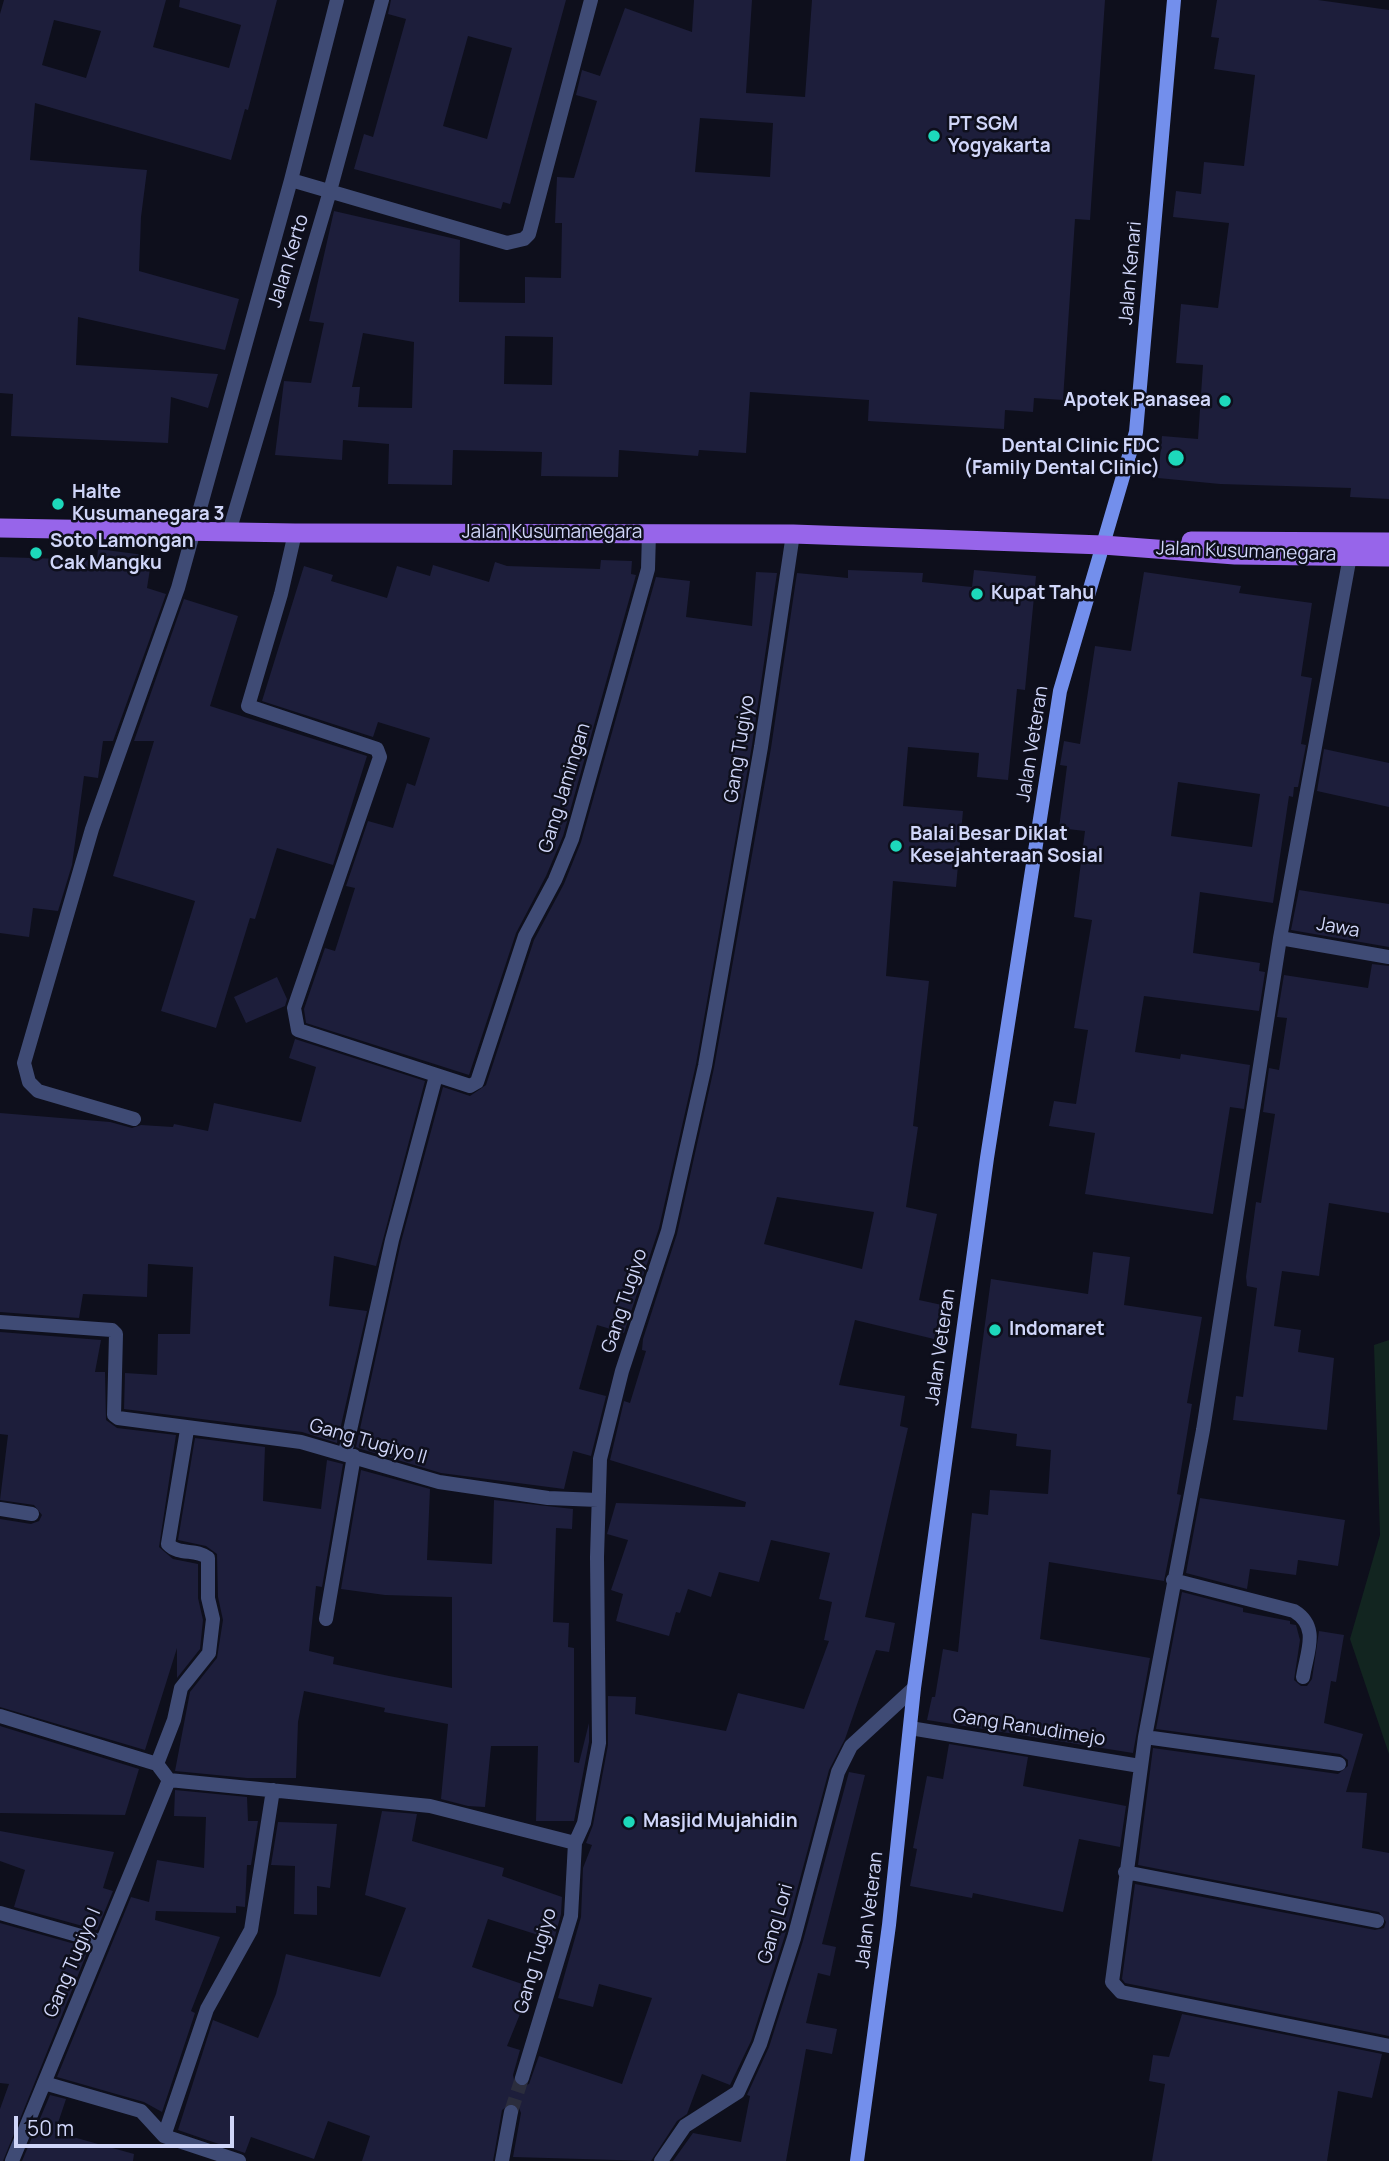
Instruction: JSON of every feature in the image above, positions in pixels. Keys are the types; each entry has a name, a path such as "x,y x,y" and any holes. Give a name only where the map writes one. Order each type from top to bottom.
{"main road":[{"name":"Jalan Kenari","path":"1103,545 1136,432 1174,0"},
{"name":"Jalan Kusumanegara","path":"0,528 295,533 793,534 1103,545 1235,555 1389,557"},
{"name":"Jalan Kusumanegara","path":"1103,545 1236,539 1389,542"},
{"name":"Jalan Veteran","path":"857,2161 888,1925 914,1688 987,1158 1060,691 1103,545"}],"street":[{"name":"Jalan Kerto","path":"134,1119 38,1091 29,1082 24,1063 92,829 178,588 292,180 337,0"},
{"name":"Jalan Kerto","path":"229,532 330,191 382,0"},
{"path":"292,180 507,243 524,239 529,234 591,0"},
{"path":"295,533 281,594 248,706 377,748 380,757 294,1008 295,1020 298,1030 436,1076 392,1240 350,1455 327,1619"},
{"name":"Gang Jamingan","path":"436,1076 474,1085 525,936 555,880 572,839 648,569 649,533"},
{"name":"Gang Tugiyo","path":"522,2078 570,1916 575,1843 584,1822 599,1743 600,1459 607,1423 668,1231 705,1066 761,747 793,534"},
{"path":"1350,556 1280,938 1203,1430 1140,1766 1112,1982 1116,1989 1389,2046"},
{"name":"Jawa","path":"1280,938 1389,957"},
{"name":"Gang Tugiyo II","path":"0,1322 112,1330 116,1334 114,1415 128,1420 187,1430 264,1436 350,1455 439,1482 548,1498 598,1500"},
{"path":"157,1763 174,1720 181,1688 209,1653 213,1619 208,1598 208,1558 202,1553 178,1551 169,1544 187,1430"},
{"path":"0,1509 32,1514"},
{"path":"1173,1580 1293,1611 1306,1619 1311,1627 1303,1677"},
{"name":"Gang Lori","path":"661,2161 685,2126 738,2092 760,2044 790,1950 838,1772 850,1746 914,1688"},
{"path":"0,1716 157,1763 169,1780 430,1806 575,1843"},
{"name":"Gang Ranudimejo","path":"910,1728 1140,1766"},
{"path":"1145,1737 1339,1763"},
{"name":"Gang Tugiyo I","path":"12,2161 169,1780"},
{"path":"164,2136 207,2009 251,1930 273,1790"},
{"path":"1125,1872 1377,1921"},
{"path":"0,1913 102,1942"},
{"path":"44,2083 141,2111 164,2136 239,2161"},
{"path":"502,2161 511,2112"}],"green space":[{"path":"1389,1340 1389,1754 1350,1639 1380,1535 1374,1345"}],"building":[{"path":"4,0 166,0 153,47 229,68 241,25 179,7 180,0 277,0 248,110 245,109 231,160 35,103 30,160 147,170 141,217 139,271 239,299 225,350 78,317 76,365 218,374 208,408 171,397 168,443 11,436 13,394 0,393 0,14","holes":["54,20 101,31 86,78 42,65"]},
{"path":"391,0 566,0 510,204 503,202 501,209 354,169 364,134 373,137 406,19 388,14","holes":["468,36 512,48 487,139 443,126"]},
{"path":"694,0 752,0 746,93 805,97 812,0 1105,0 1090,220 1075,219 1063,400 1034,398 1033,412 1005,410 1004,429 868,421 869,400 750,392 746,453 699,450 698,456 619,450 618,477 541,476 542,452 453,450 452,485 388,484 389,444 343,440 342,460 275,455 284,381 311,383 324,323 309,321 334,211 460,240 459,302 525,303 525,277 561,278 562,223 555,223 557,177 574,178 597,101 576,95 582,70 600,76 625,8 692,32","holes":["700,118 773,123 770,177 695,172","363,333 414,342 412,408 358,407 360,387 352,387","505,336 553,337 552,385 504,384"]},
{"path":"1217,0 1318,0 1389,10 1389,499 1350,497 1351,488 1220,484 1158,478 1162,436 1198,439 1203,365 1176,363 1181,304 1218,308 1229,223 1173,217 1176,191 1201,194 1204,162 1244,166 1255,75 1214,69 1219,38 1211,37"},
{"path":"98,549 152,556 147,588 166,594 113,741 103,741 98,778 84,776 72,865 58,911 33,908 29,937 0,933 0,557 97,560"},
{"path":"601,560 632,561 631,574 636,575 563,836 546,876 516,933 469,1075 306,1023 304,1009 325,948 335,951 355,888 346,886 368,821 393,828 407,783 415,786 430,738 378,722 373,737 262,701 304,566 333,575 331,581 387,598 397,566 430,576 433,565 489,582 495,562 507,566 600,569"},
{"path":"848,570 923,573 922,582 972,587 974,570 1036,576 1025,690 1017,689 1008,780 977,777 979,753 908,747 903,806 963,811 956,887 893,881 886,976 929,981 913,1126 918,1127 906,1207 937,1214 919,1300 942,1305 934,1339 855,1320 839,1385 905,1396 900,1426 908,1428 865,1617 895,1623 889,1652 876,1650 845,1739 829,1770 785,1935 751,2041 730,2085 702,2074 687,2114 677,2121 651,2161 513,2157 521,2113 518,2105 512,2103 502,2110 493,2161 362,2161 370,2136 328,2121 314,2159 251,2137 245,2153 178,2130 213,2020 258,2038 276,1994 286,1954 380,1977 406,1908 365,1895 382,1811 417,1814 412,1841 504,1868 502,1876 562,1897 561,1914 554,1940 488,1919 472,1967 531,1987 507,2046 520,2050 513,2075 515,2084 520,2087 529,2084 539,2056 622,2084 652,1998 599,1984 593,2007 558,1998 581,1917 583,1868 592,1845 586,1843 593,1825 608,1745 608,1696 636,1697 635,1714 726,1731 738,1693 804,1709 829,1641 824,1640 832,1602 819,1599 830,1553 771,1540 759,1582 719,1572 711,1597 688,1589 680,1613 676,1612 669,1636 616,1621 623,1594 611,1590 628,1540 607,1534 616,1503 745,1507 746,1502 610,1460 624,1401 630,1403 646,1351 642,1350 643,1339 677,1234 714,1068 771,748 797,573 848,578","holes":["777,1197 874,1212 862,1269 764,1244"]},
{"path":"756,572 777,573 752,745 696,1064 659,1228 624,1333 597,1325 579,1389 606,1396 591,1456 573,1451 564,1489 441,1473 356,1447 401,1242 443,1087 470,1096 486,1085 534,940 564,884 581,842 656,577 690,581 686,617 752,626"},
{"path":"1144,572 1241,586 1239,593 1312,603 1301,676 1312,678 1301,744 1306,745 1298,787 1294,787 1293,797 1289,796 1273,903 1200,892 1193,953 1260,963 1259,971 1265,972 1259,1011 1144,996 1135,1052 1180,1059 1181,1054 1250,1065 1244,1109 1230,1107 1213,1214 1085,1194 1095,1133 1049,1126 1054,1101 1076,1104 1088,1030 1074,1028 1092,920 1074,917 1085,831 1059,828 1067,766 1060,765 1064,741 1080,744 1095,646 1131,651","holes":["1178,782 1260,794 1252,847 1171,836"]},
{"path":"184,599 238,616 210,706 367,756 333,865 277,848 255,919 250,918 216,1028 161,1011 195,901 113,876 154,741 134,741"},
{"path":"1324,749 1389,763 1389,807 1317,791"},
{"path":"1299,890 1389,904 1389,947 1291,930"},
{"path":"1372,964 1389,966 1389,1213 1329,1203 1319,1276 1282,1271 1274,1326 1301,1330 1298,1352 1334,1358 1327,1430 1233,1420 1236,1396 1243,1397 1257,1288 1247,1286 1246,1277 1256,1202 1261,1203 1275,1114 1263,1112 1269,1068 1279,1070 1287,1018 1277,1017 1284,975 1368,988"},
{"path":"277,977 287,999 285,1006 246,1023 234,997"},
{"path":"295,1039 425,1081 376,1266 334,1256 329,1306 367,1311 337,1443 302,1432 124,1409 125,1373 157,1375 158,1334 190,1334 193,1267 148,1264 147,1297 83,1294 79,1318 0,1312 0,1113 110,1122 132,1128 141,1125 173,1127 174,1124 208,1131 214,1103 301,1122 316,1067 289,1058"},
{"path":"1093,1252 1130,1257 1124,1305 1202,1317 1187,1403 1192,1404 1177,1494 1181,1495 1164,1581 1049,1562 1040,1639 1150,1658 1133,1753 927,1720 932,1697 935,1697 943,1649 958,1652 972,1513 988,1515 990,1490 1048,1494 1051,1450 1016,1446 1017,1434 971,1428 991,1279 1088,1294"},
{"path":"0,1332 101,1340 95,1372 105,1372 106,1420 117,1428 176,1435 159,1547 173,1559 198,1564 198,1598 203,1620 200,1649 177,1678 177,1648 145,1750 0,1707 0,1519 31,1524 39,1521 42,1515 34,1505 0,1500 8,1435 0,1434"},
{"path":"195,1438 265,1447 263,1501 321,1509 327,1460 343,1464 322,1587 316,1586 309,1651 334,1657 333,1664 452,1688 452,1597 385,1595 341,1589 361,1470 430,1489 427,1560 492,1564 494,1500 573,1509 572,1529 556,1528 553,1622 569,1623 568,1647 574,1648 574,1762 579,1763 589,1723 589,1742 574,1821 536,1821 538,1746 491,1746 485,1807 468,1806 441,1799 448,1724 384,1712 385,1708 304,1691 298,1722 296,1778 247,1778 175,1771 190,1692 217,1658 223,1620 218,1597 217,1554 206,1546 178,1540"},
{"path":"1200,1498 1345,1520 1338,1566 1298,1560 1296,1575 1250,1569 1247,1589 1186,1573"},
{"path":"1182,1592 1243,1608 1243,1612 1290,1621 1290,1624 1296,1625 1300,1640 1294,1680 1301,1686 1307,1686 1312,1679 1319,1631 1344,1635 1336,1682 1331,1681 1324,1723 1363,1734 1346,1792 1367,1793 1362,1848 1389,1853 1389,2036 1125,1983 1122,1979 1135,1884 1375,1930 1384,1928 1386,1922 1379,1912 1138,1865 1153,1748 1338,1774 1348,1766 1348,1760 1340,1754 1156,1729"},
{"path":"0,1726 139,1769 125,1815 0,1813"},
{"path":"949,1744 1028,1757 1023,1786 1126,1806 1120,1847 1079,1839 1063,1912 973,1893 972,1898 910,1886 917,1849 913,1848 927,1776 943,1779"},
{"path":"849,1772 865,1775 822,1944 836,1947 830,1976 818,1973 806,2023 837,2029 832,2054 806,2049 786,2161 673,2161 693,2133 741,2142 750,2096 747,2095 769,2047 803,1941"},
{"path":"175,1790 247,1797 248,1821 258,1821 251,1865 247,1865 245,1907 236,1906 236,1913 156,1911 155,1920 220,1937 191,2011 195,2013 162,2112 144,2102 57,2077 131,1897 149,1902 157,1860 204,1868 206,1817 174,1816"},
{"path":"278,1822 337,1824 330,1888 317,1886 317,1915 294,1914 295,1866 271,1865"},
{"path":"0,1831 114,1852 103,1888 113,1891 97,1930 14,1907 25,1870 0,1861"},
{"path":"0,1923 89,1948 3,2161 0,2161 0,2109 9,2084 0,2083"},
{"path":"1182,2014 1382,2054 1372,2098 1338,2091 1327,2161 1152,2161 1165,2084 1149,2081 1153,2055 1169,2057"},
{"path":"50,2095 66,2099 55,2132 134,2154 133,2161 22,2161"}],"tunnel":[{"path":"511,2112 522,2078"}],"place":[{"name":"PT SGM Yogyakarta","path":"934,136"},
{"name":"Apotek Panasea","path":"1225,401"},
{"name":"Dental Clinic FDC (Family Dental Clinic)","path":"1176,458"},
{"name":"Halte Kusumanegara 3","path":"58,504"},
{"name":"Soto Lamongan Cak Mangku","path":"36,553"},
{"name":"Kupat Tahu","path":"977,594"},
{"name":"Balai Besar Diklat Kesejahteraan Sosial","path":"896,846"},
{"name":"Indomaret","path":"995,1330"},
{"name":"Masjid Mujahidin","path":"629,1822"}]}
